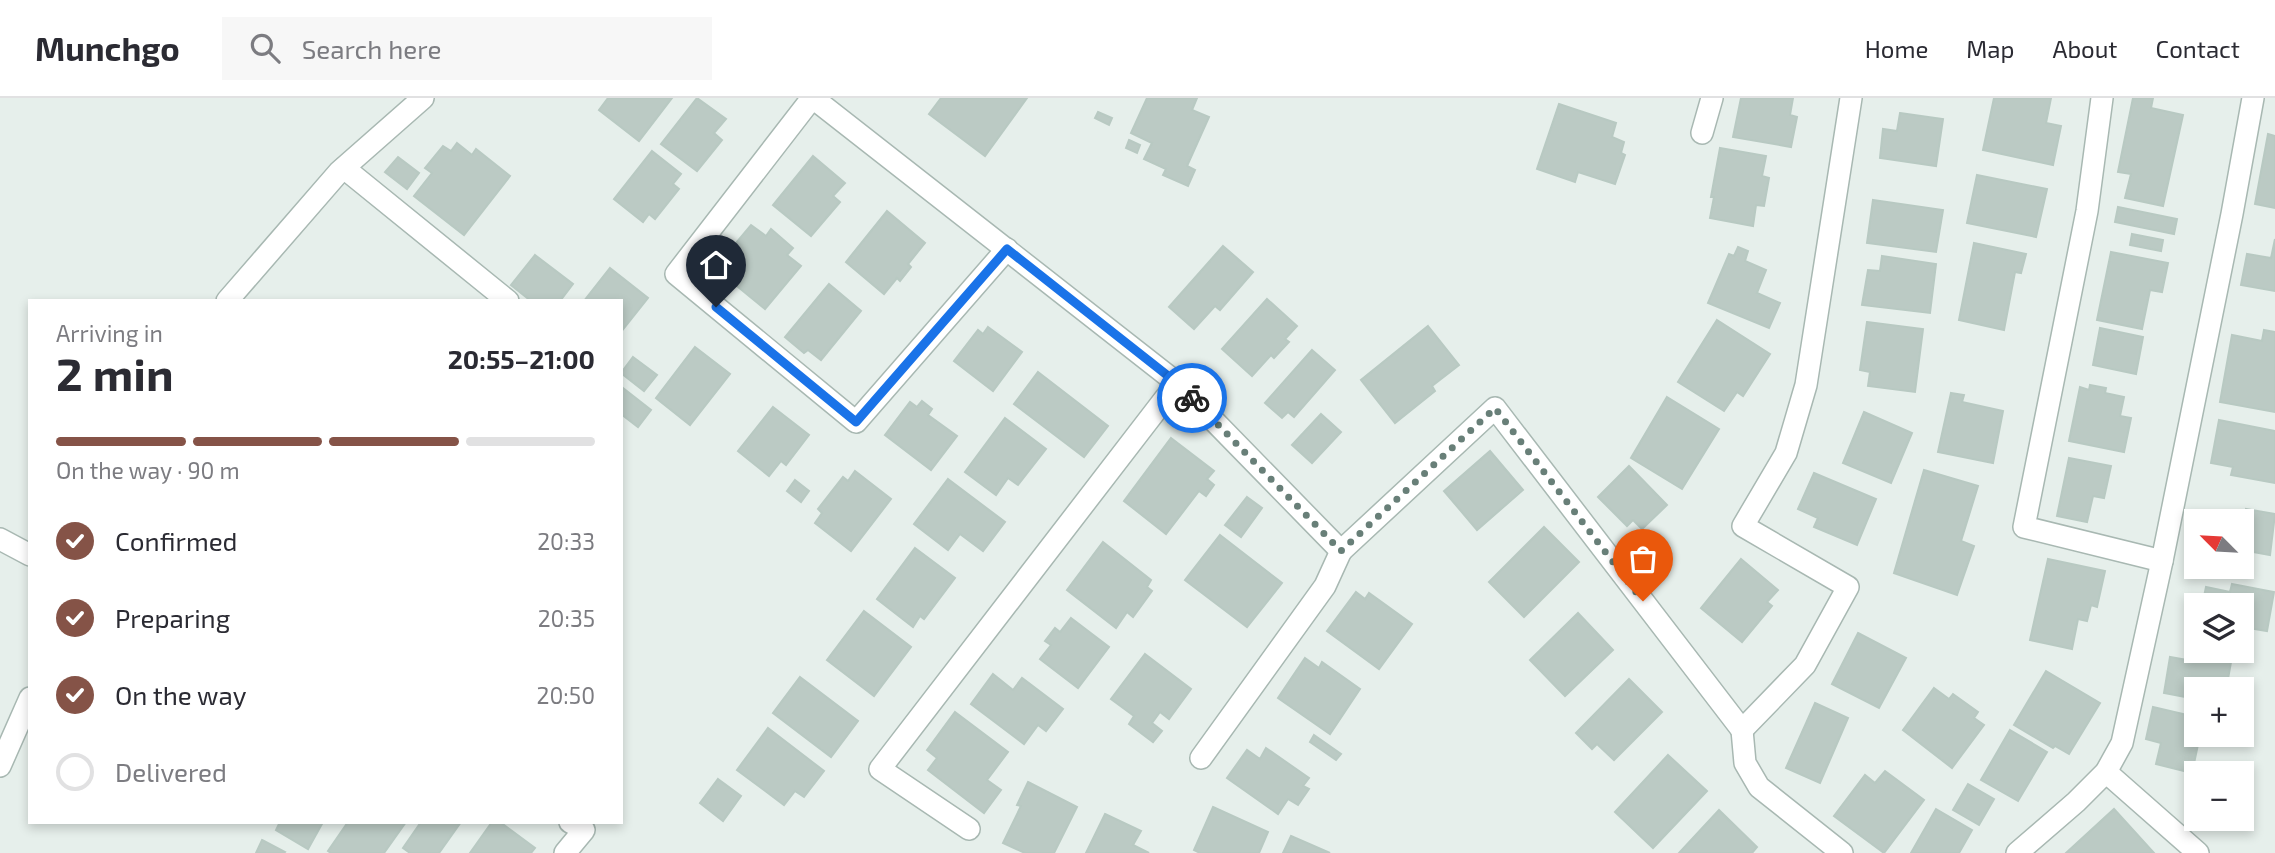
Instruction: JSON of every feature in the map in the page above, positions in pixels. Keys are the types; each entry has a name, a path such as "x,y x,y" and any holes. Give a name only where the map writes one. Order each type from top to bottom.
{"street":[{"path":"229,299 344,168 423,98"},
{"path":"1007,249 856,422 676,274 812,98 1007,249 1177,383 1341,551"},
{"path":"1702,133 1712,98"},
{"path":"1742,730 1805,665 1849,587 1743,526 1786,453 1806,385 1851,98"},
{"path":"2102,98 2087,211 2024,527 2162,561"},
{"path":"2017,853 2076,802 2105,772 2122,743 2162,561 2253,98"},
{"path":"344,168 506,299"},
{"path":"969,829 880,769 1177,383"},
{"path":"1200,758 1325,586 1341,551 1495,408 1742,730 1745,763 1759,787 1842,853"},
{"path":"0,539 28,554"},
{"path":"0,766 28,703"},
{"path":"2105,772 2198,853"},
{"path":"565,853 584,830 574,824"}],"building":[{"path":"608,98 672,98 639,141 599,110"},
{"path":"697,98 726,119 714,133 722,140 697,171 661,144"},
{"path":"941,98 1027,98 985,156 929,114"},
{"path":"1147,98 1197,98 1192,110 1209,117 1187,166 1195,170 1188,186 1163,175 1166,169 1144,159 1152,143 1131,133"},
{"path":"1741,98 1793,98 1790,115 1797,117 1791,147 1733,137"},
{"path":"1994,98 2051,98 2046,123 2061,126 2053,165 1983,150"},
{"path":"2133,98 2153,98 2151,108 2183,115 2163,206 2125,198 2131,174 2118,172"},
{"path":"1559,104 1616,123 1612,137 1624,142 1621,153 1625,155 1615,184 1578,172 1575,182 1537,169"},
{"path":"1098,112 1112,118 1109,125 1095,118"},
{"path":"1900,113 1943,119 1936,166 1880,158 1883,129 1897,131"},
{"path":"2268,134 2275,136 2275,208 2255,204"},
{"path":"1129,140 1140,145 1137,153 1126,148"},
{"path":"457,143 472,155 476,149 510,176 464,235 414,196 432,173 425,168 443,146 451,151"},
{"path":"1720,148 1766,156 1762,176 1769,178 1764,206 1756,205 1753,226 1710,218"},
{"path":"652,151 681,174 673,184 679,189 655,219 649,214 643,222 614,199"},
{"path":"813,156 845,183 833,196 840,202 811,236 773,205"},
{"path":"398,157 419,173 407,189 385,172"},
{"path":"1977,175 2047,189 2036,237 1967,223"},
{"path":"1873,200 1943,210 1936,252 1867,243"},
{"path":"2118,207 2177,219 2174,234 2115,222"},
{"path":"887,211 925,243 908,264 911,267 900,281 897,278 884,294 846,262"},
{"path":"751,225 766,236 771,229 793,248 787,255 801,266 765,309 715,268"},
{"path":"2132,234 2163,240 2161,251 2130,245"},
{"path":"2275,239 2275,291 2241,285 2247,254 2271,258"},
{"path":"1974,243 2026,254 2021,273 2015,272 2004,330 1959,320"},
{"path":"1223,246 1253,272 1220,310 1215,306 1194,329 1169,307"},
{"path":"1738,247 1748,251 1745,261 1766,270 1757,293 1780,303 1769,328 1708,303 1729,254 1734,256"},
{"path":"2111,252 2168,263 2162,292 2150,290 2142,329 2097,320"},
{"path":"535,255 573,284 562,299 528,299 511,285"},
{"path":"1882,256 1936,264 1930,313 1862,305 1868,270 1880,271"},
{"path":"610,268 648,298 623,329 623,299 586,299"},
{"path":"829,284 861,311 821,360 808,350 804,353 785,337"},
{"path":"1267,299 1297,326 1285,339 1289,342 1274,358 1271,355 1252,376 1222,349"},
{"path":"1717,320 1770,354 1743,396 1737,392 1724,411 1678,382"},
{"path":"1867,322 1923,329 1915,392 1868,386 1870,372 1860,370"},
{"path":"1428,326 1459,365 1432,386 1435,391 1395,423 1361,380"},
{"path":"988,327 1022,352 993,391 954,361 978,330 983,334"},
{"path":"2100,328 2143,337 2136,374 2093,365"},
{"path":"2264,330 2275,332 2275,412 2220,402 2232,335 2262,341"},
{"path":"695,347 730,374 690,425 656,398"},
{"path":"1312,350 1335,370 1294,417 1288,412 1282,418 1265,403"},
{"path":"633,357 657,375 644,391 623,375"},
{"path":"1038,372 1108,426 1084,457 1014,404"},
{"path":"2090,385 2106,388 2105,393 2124,397 2120,416 2131,418 2124,452 2069,441 2080,387 2089,390"},
{"path":"623,388 651,410 638,427 623,416"},
{"path":"1951,393 1964,395 1962,402 2003,411 1993,463 1938,452"},
{"path":"1667,397 1719,429 1682,489 1631,458"},
{"path":"922,401 932,409 928,415 957,436 931,470 885,435 910,402 917,407"},
{"path":"773,407 809,435 786,465 781,461 769,476 738,451"},
{"path":"1864,412 1912,433 1891,483 1843,463"},
{"path":"1321,414 1341,432 1312,463 1292,445"},
{"path":"1005,418 1046,449 1018,485 1008,478 996,495 965,472"},
{"path":"2219,420 2275,431 2275,483 2231,475 2233,467 2211,463"},
{"path":"1171,438 1214,471 1207,479 1214,485 1206,496 1199,491 1166,534 1124,501"},
{"path":"1490,451 1523,490 1477,530 1444,491"},
{"path":"2069,458 2111,466 2104,498 2093,496 2087,522 2057,516"},
{"path":"1629,466 1667,505 1642,529 1633,520 1627,526 1598,497"},
{"path":"1924,470 1978,486 1961,541 1974,546 1957,595 1894,573"},
{"path":"855,471 891,499 851,551 815,523 822,513 818,509 843,477 848,481"},
{"path":"1814,473 1876,499 1857,545 1814,527 1818,518 1798,509"},
{"path":"948,479 1005,522 983,551 960,534 948,550 914,524"},
{"path":"795,480 809,491 801,502 787,491"},
{"path":"1247,497 1262,508 1241,537 1225,525"},
{"path":"2254,510 2275,514 2270,555 2254,552"},
{"path":"1544,527 1579,562 1524,617 1489,582"},
{"path":"1220,535 1282,583 1247,627 1185,580"},
{"path":"1103,542 1151,580 1147,587 1152,591 1133,617 1127,612 1116,628 1067,590"},
{"path":"915,548 955,578 924,619 920,616 913,627 877,599"},
{"path":"1741,559 1778,590 1767,602 1772,606 1742,642 1701,608"},
{"path":"2048,559 2105,571 2097,607 2091,605 2087,621 2078,619 2072,649 2030,640"},
{"path":"2232,584 2274,592 2267,631 2254,629 2254,593 2205,593 2206,587 2230,592"},
{"path":"1356,592 1365,599 1369,593 1412,624 1379,669 1327,631"},
{"path":"864,611 911,647 874,696 827,660"},
{"path":"1578,613 1613,650 1565,696 1530,660"},
{"path":"1071,618 1109,647 1078,688 1040,659 1051,645 1045,641 1055,628 1060,632"},
{"path":"1858,633 1906,658 1879,708 1832,684"},
{"path":"1145,654 1191,689 1169,719 1160,712 1152,723 1162,731 1153,742 1129,724 1134,716 1111,699"},
{"path":"2170,657 2184,659 2184,663 2231,663 2228,677 2184,677 2184,697 2164,693"},
{"path":"1305,658 1319,668 1322,662 1360,689 1330,734 1278,698"},
{"path":"2046,671 2100,703 2069,754 2055,746 2053,748 2014,725"},
{"path":"993,674 1013,690 1022,678 1063,709 1046,731 1038,725 1024,744 971,704"},
{"path":"800,677 858,721 831,757 773,713"},
{"path":"1629,679 1662,712 1614,760 1597,744 1592,749 1576,733"},
{"path":"1934,688 1949,699 1953,694 1978,712 1974,718 1984,725 1952,768 1903,730"},
{"path":"1815,703 1848,718 1820,783 1786,768"},
{"path":"2153,707 2184,714 2184,747 2197,747 2195,761 2184,761 2184,771 2156,764 2161,743 2146,739"},
{"path":"955,712 1008,752 987,780 1001,790 984,813 928,770 937,758 927,750"},
{"path":"768,728 824,771 804,797 795,791 784,805 737,770"},
{"path":"2010,730 2047,752 2018,801 1981,780"},
{"path":"1314,735 1341,754 1336,760 1310,742"},
{"path":"1266,748 1309,778 1303,786 1309,789 1298,805 1288,799 1278,814 1227,778 1247,750 1260,759"},
{"path":"1668,755 1707,791 1653,848 1615,812"},
{"path":"1885,771 1924,800 1884,853 1834,816 1865,775 1875,783"},
{"path":"718,779 741,796 723,821 700,803"},
{"path":"1028,782 1077,807 1054,853 1025,853 1003,843 1021,806 1017,805"},
{"path":"1968,784 1994,799 1979,825 1953,810"},
{"path":"1213,807 1268,832 1259,853 1200,853 1194,850"},
{"path":"1936,809 1972,830 1959,853 1911,853"},
{"path":"2114,809 2154,853 2066,853"},
{"path":"1719,810 1757,847 1752,853 1679,853"},
{"path":"1105,814 1141,831 1133,845 1149,853 1086,853"},
{"path":"279,824 322,824 308,849 276,830"},
{"path":"347,824 405,824 384,853 328,851"},
{"path":"420,824 460,824 439,853 410,853 403,848"},
{"path":"491,824 503,824 535,848 531,853 470,853"},
{"path":"1291,836 1330,853 1283,853"},
{"path":"262,840 285,852 256,853"}],"way so far":[{"path":"1192,398 1341,551 1495,408 1643,601"}],"route":[{"path":"716,307 856,422 1007,249 1177,383 1192,398"}]}
